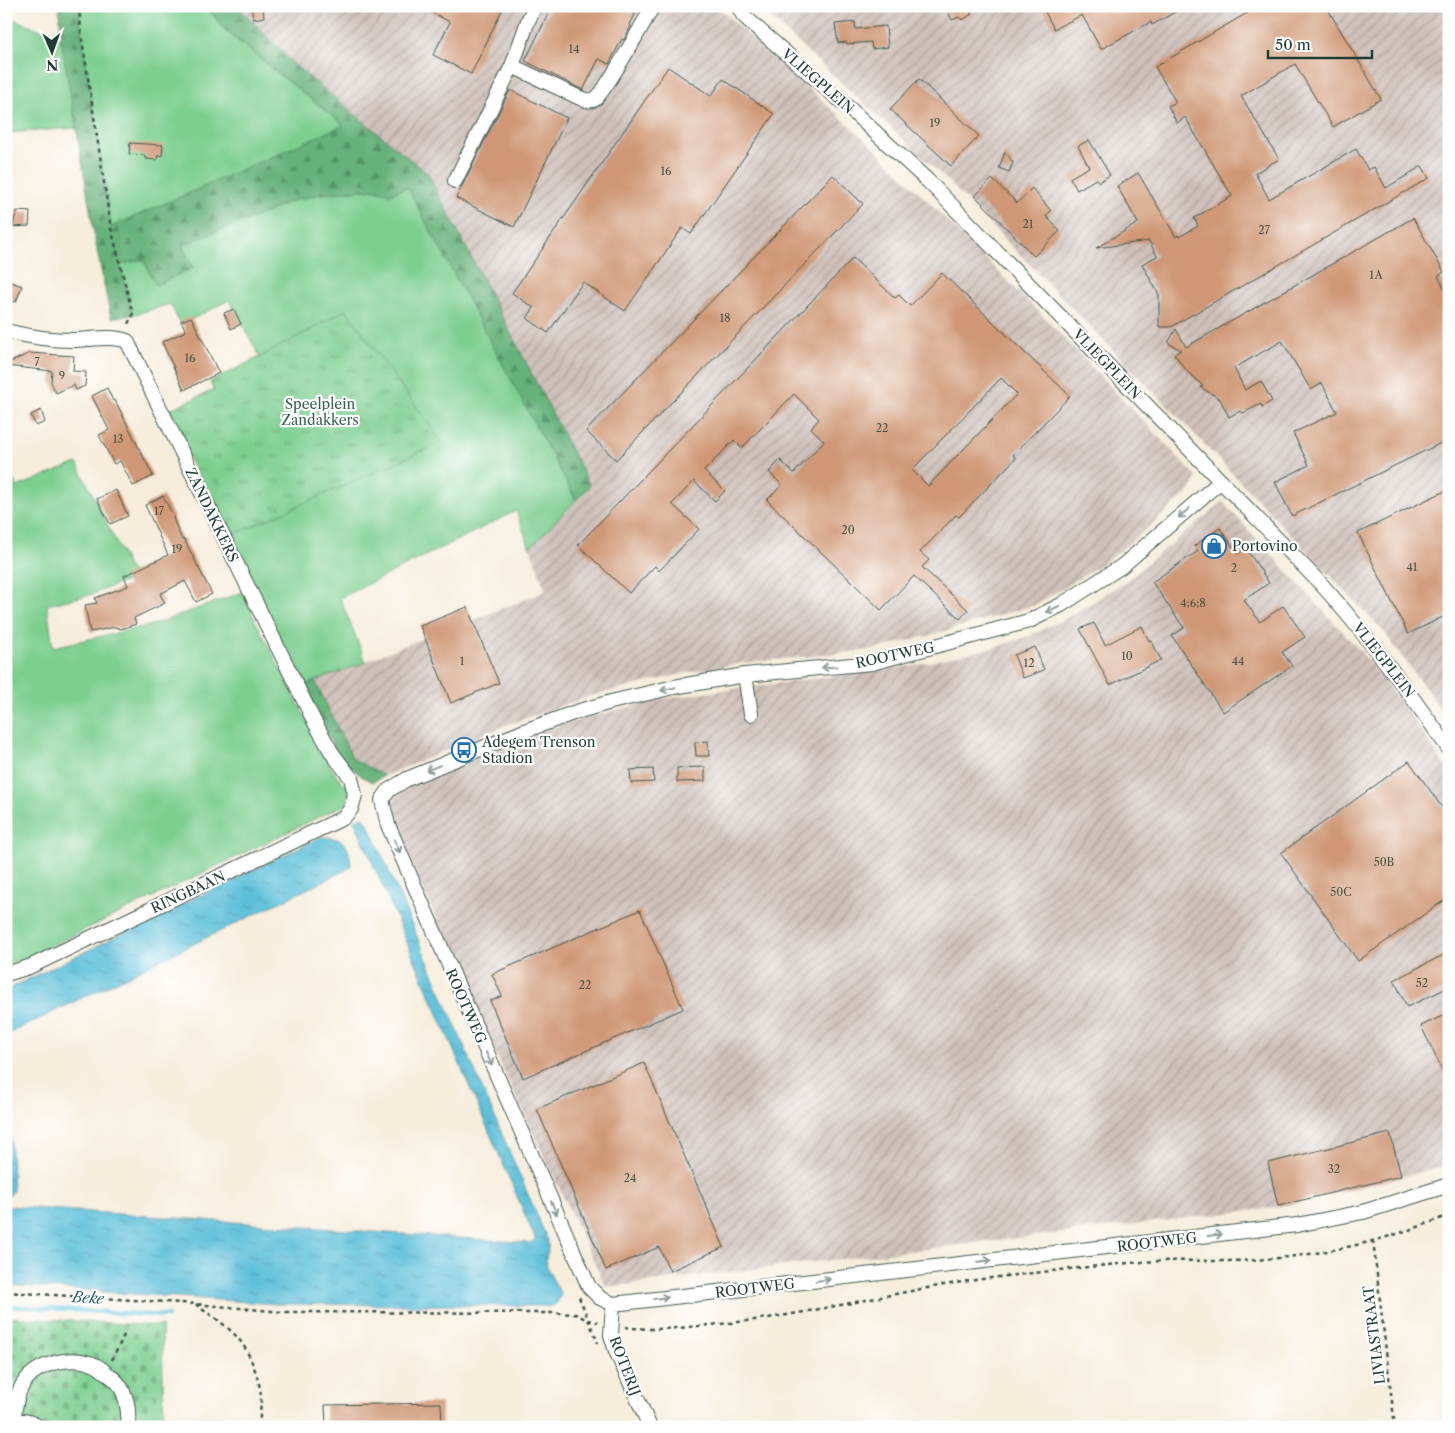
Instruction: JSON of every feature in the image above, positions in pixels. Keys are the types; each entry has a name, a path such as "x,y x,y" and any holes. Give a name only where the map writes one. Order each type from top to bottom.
{"street":[{"path":"455,181 512,66 528,21 536,6"},
{"path":"512,66 580,98 593,101 598,98 609,81 654,6"},
{"name":"VLIEGPLEIN","path":"738,6 742,15 850,109 928,181 1322,585 1351,618 1419,705 1449,748"},
{"path":"6,331 32,338 54,340 119,338"},
{"name":"ZANDAKKERS","path":"119,338 127,341 314,721 332,753 351,778 355,795"},
{"name":"ROOTWEG","path":"1220,481 1122,566 1061,605 1028,621 872,663 746,675 674,687 576,712 407,779 389,790 382,800 388,826 589,1287 600,1298 613,1304 1297,1225 1363,1212 1449,1185"},
{"path":"746,675 751,714"},
{"name":"RINGBAAN","path":"6,974 29,967 343,818 351,809 355,795"},
{"name":"ROTERIJ","path":"613,1304 611,1334 616,1351 650,1427"},
{"path":"10,1423 24,1382 29,1377 45,1366 59,1362 77,1361 97,1366 120,1385 128,1404 128,1427"},
{"path":"10,1423 22,1420 31,1422 39,1427"}],"path":[{"path":"79,6 81,32 111,228 133,315 119,338"},
{"name":"LIVIASTRAAT","path":"1373,1241 1395,1427"},
{"path":"196,1304 235,1334 244,1346 261,1395 259,1427"},
{"path":"106,1372 125,1333"}],"shaded area":[{"path":"237,6 715,6 868,142 1038,311 1197,477 1190,491 1119,552 1035,605 871,650 742,663 686,673 590,696 506,725 384,776 353,759 315,681 424,638 420,626 467,607 473,620 546,591 530,548 590,486 297,67"},
{"path":"758,6 1449,6 1449,720 1384,632 1185,424 944,177"},
{"path":"1223,502 1363,654 1414,720 1449,772 1449,1165 1279,1207 606,1287 483,1027 389,812 396,792 549,728 659,699 916,665 996,647 1029,636 1068,617 1122,584"}],"green space":[{"path":"59,6 79,6 81,32 111,227 344,125 226,31 206,6 237,6 297,67 428,174 590,486 576,500 407,187 389,194 374,189 319,194 291,201 182,245 193,268 156,285 143,259 120,265 133,315 111,318 97,251 61,38"},
{"path":"79,6 206,6 226,31 345,125 111,228 81,32"},
{"path":"6,16 61,38 76,128 6,133"},
{"path":"408,187 576,500 530,548 516,511 340,598 366,662 303,687 166,411 214,390 210,382 260,357 229,300 181,325 170,304 133,315 119,265 143,259 156,285 182,245 291,201 319,194 374,189 389,194"},
{"name":"Speelplein Zandakkers","path":"346,310 442,442 228,537 166,411 214,390 210,382"},
{"path":"77,463 134,578 93,594 47,605 53,647 152,625 243,592 254,618 331,768 349,788 348,803 26,958 6,964 6,464 17,487"},
{"path":"315,681 353,759 384,776 373,782 364,778 338,755 303,687"},
{"path":"6,1317 162,1326 164,1427 6,1427"}],"water":[{"path":"364,817 370,827 548,1241 546,1265 561,1294 557,1303 553,1306 276,1304 6,1285 6,1206 530,1243 534,1241 535,1238 354,820"},
{"path":"321,837 335,838 344,843 349,852 351,866 10,1033 6,1039 6,990"},
{"path":"6,1044 13,1191 6,1198"}],"building":[{"path":"251,6 263,6 264,17 253,19"},
{"path":"420,6 504,6 471,74 433,55 450,22"},
{"path":"552,6 639,6 624,40 622,39 609,64 599,59 583,90 525,61"},
{"path":"945,6 979,6 970,11 972,14 962,20 959,17 952,20"},
{"path":"1042,6 1186,6 1152,25 1151,22 1101,49 1082,15 1054,29"},
{"path":"1259,6 1326,6 1381,99 1333,127 1295,64 1241,96 1279,159 1255,173 1269,199 1356,149 1368,170 1374,167 1386,188 1422,166 1429,178 1171,327 1159,327 1159,295 1142,264 1157,256 1149,241 1096,248 1138,223 1117,186 1138,173 1176,237 1198,226 1194,218 1232,196 1185,117 1177,123 1168,106 1176,102 1155,67"},
{"path":"855,22 856,29 886,26 888,47 872,49 871,42 838,43 835,24"},
{"path":"668,67 711,96 723,79 774,114 691,234 682,228 625,311 583,282 548,333 527,318 534,308 512,293"},
{"path":"919,79 979,136 951,166 890,109"},
{"path":"510,90 567,118 514,227 456,198"},
{"path":"1089,140 1110,175 1099,182 1096,179 1077,190 1070,178 1089,167 1078,146"},
{"path":"130,143 163,145 162,156 158,155 157,160 145,159 145,155 129,154"},
{"path":"1005,152 1013,162 1009,172 999,168"},
{"path":"833,175 863,204 616,460 586,431"},
{"path":"992,179 1017,203 1032,188 1051,211 1046,216 1060,231 1034,256 975,196"},
{"path":"17,211 30,212 29,226 12,227"},
{"path":"1413,218 1444,272 1438,276 1449,298 1449,439 1292,516 1275,482 1309,465 1293,433 1337,412 1322,383 1311,390 1282,341 1234,368 1245,390 1261,381 1272,401 1262,407 1261,404 1243,413 1240,411 1229,417 1220,399 1200,387 1203,386 1187,371 1174,354 1181,350 1168,343 1176,329 1186,347"},
{"path":"853,258 895,298 899,295 910,306 942,273 1070,396 1013,455 1016,458 959,517 956,515 920,552 929,560 922,567 968,610 960,619 914,576 881,610 767,500 782,485 769,472 780,460 794,473 824,441 811,428 819,419 794,394 742,448 734,440 704,471 725,491 715,501 694,481 672,504 699,529 659,571 655,566 629,593 578,545","holes":["1001,378 1017,394 928,486 912,470"]},
{"path":"6,280 22,286 16,302 6,299"},
{"path":"234,309 241,324 231,329 224,313"},
{"path":"191,317 219,373 184,390 162,342 186,331 181,321"},
{"path":"30,353 74,356 73,371 86,372 85,386 76,390 74,385 56,393 51,382 52,371 6,366 6,364"},
{"path":"107,388 113,401 115,400 153,476 133,486 120,461 114,464 99,435 109,430 92,396"},
{"path":"41,410 45,422 36,426 31,415"},
{"path":"1449,489 1449,614 1408,634 1358,533"},
{"path":"116,490 128,516 110,524 97,499"},
{"path":"163,496 174,517 182,540 184,539 212,594 196,602 185,581 160,594 165,603 134,618 136,624 121,629 116,627 90,632 85,605 97,603 95,598 128,586 124,576 168,555 145,505"},
{"path":"1220,528 1238,554 1246,548 1269,583 1244,600 1260,622 1283,606 1305,637 1282,652 1292,666 1223,712 1172,636 1184,628 1152,582 1198,551 1194,546"},
{"path":"467,607 499,683 451,703 420,626"},
{"path":"1094,623 1105,645 1142,626 1161,660 1110,685 1080,629"},
{"path":"1035,647 1044,670 1023,678 1014,655"},
{"path":"708,741 709,756 696,756 695,742"},
{"path":"1409,761 1449,817 1449,897 1358,961 1281,853"},
{"path":"705,767 705,781 677,782 677,768"},
{"path":"653,769 654,782 631,783 630,770"},
{"path":"640,910 683,1009 523,1078 490,1001 502,996 492,974"},
{"path":"1449,952 1449,987 1407,1007 1394,980"},
{"path":"1449,1013 1449,1084 1421,1026"},
{"path":"644,1063 724,1247 670,1271 659,1247 606,1270 537,1109"},
{"path":"1390,1133 1401,1176 1278,1206 1268,1163"},
{"path":"441,1403 442,1427 326,1427 325,1405"}],"waterway":[{"name":"Beke","path":"6,1306 168,1316"}],"place":[{"name":"Portovino","path":"1214,546"},
{"name":"Adegem Trenson Stadion","path":"464,750"}]}
